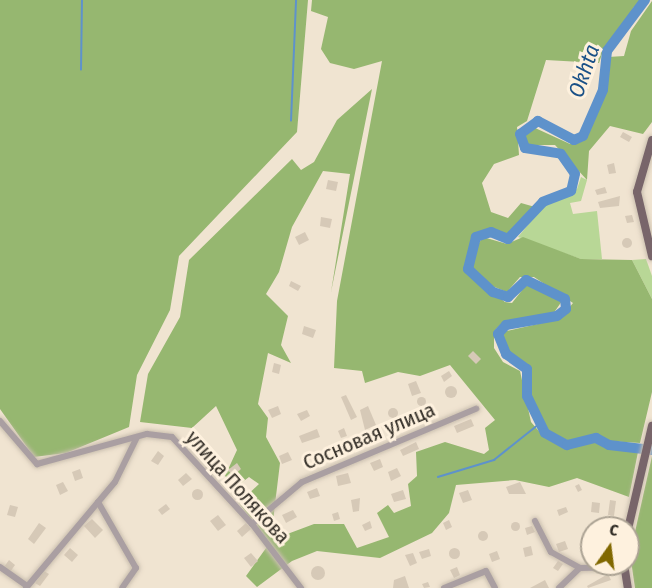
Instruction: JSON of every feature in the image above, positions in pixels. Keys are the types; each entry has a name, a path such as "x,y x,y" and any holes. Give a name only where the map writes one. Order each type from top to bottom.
{"main road":[{"path":"652,140 638,192 652,256"},
{"path":"631,516 651,430"}],"street":[{"name":"Сосновая улица","path":"252,524 310,477 476,409"},
{"name":"улица Полякова","path":"0,422 37,464 158,433 178,441 252,524 301,588"},
{"path":"0,567 27,587 98,502 137,437"},
{"path":"98,502 136,568 122,588"},
{"path":"535,521 551,552 580,568 559,588"},
{"path":"444,588 486,571 495,588"}],"green space":[{"path":"0,0 308,0 297,132 179,256 170,310 137,375 129,427 66,453 34,457 0,409"},
{"path":"312,0 642,0 633,8 630,22 604,48 599,63 546,60 527,121 517,127 519,155 494,164 482,183 491,212 508,218 521,203 535,207 510,236 487,229 475,235 466,271 505,302 512,303 527,284 562,301 553,314 503,322 494,331 494,348 503,362 520,371 531,422 543,436 567,448 596,442 638,452 629,497 577,478 549,487 515,480 456,485 449,513 432,533 380,558 317,551 292,561 257,587 246,576 269,544 239,503 259,484 249,477 236,487 225,476 237,450 216,406 192,428 140,422 148,374 180,317 189,260 292,159 301,170 314,162 337,120 372,89 331,292 350,174 323,171 292,227 279,272 266,294 288,316 281,345 291,363 268,353 258,404 268,418 266,437 280,463 273,521 282,536 314,524 344,524 357,548 389,537 377,513 388,505 394,513 411,506 408,484 417,476 416,452 445,442 484,454 489,450 485,428 495,420 450,365 420,376 398,372 365,383 362,371 334,368 337,301 382,61 354,69 330,63 321,49 328,17 311,11"},
{"path":"652,1 652,122 643,134 610,126 589,151 587,180 555,145 525,145 522,136 533,127 570,144 585,138 605,92 608,57 624,56 631,31"},
{"path":"581,177 587,180 581,201 570,203 573,214 597,211 602,259 581,259 518,237 545,204 577,189"},
{"path":"483,237 507,244 523,237 581,259 632,260 652,299 652,392 640,443 608,441 598,434 569,441 547,431 532,402 531,367 508,351 502,332 560,319 573,303 534,277 520,277 507,292 492,286 472,267 472,253"},
{"path":"646,259 652,276 652,299 632,260"},
{"path":"652,456 652,588 635,588 633,576 640,576 639,516"}],"building":[{"path":"623,132 632,137 629,142 620,137"},
{"path":"614,163 616,173 609,174 607,165"},
{"path":"328,180 338,182 336,191 326,189"},
{"path":"605,187 607,193 597,195 595,190"},
{"path":"620,196 619,206 600,208 598,202"},
{"path":"632,215 634,222 627,223 625,216"},
{"path":"321,217 332,219 330,228 320,226"},
{"path":"305,232 309,240 299,245 295,237"},
{"path":"627,238 632,243 627,248 622,243"},
{"path":"291,281 301,286 298,291 289,286"},
{"path":"304,326 316,330 313,338 302,334"},
{"path":"473,351 481,359 476,364 468,356"},
{"path":"274,363 281,365 279,374 272,372"},
{"path":"449,371 452,376 444,382 441,376"},
{"path":"416,381 421,393 412,396 408,384"},
{"path":"451,386 457,392 451,398 445,392"},
{"path":"346,395 357,417 351,420 341,397"},
{"path":"421,397 425,401 421,405 417,401"},
{"path":"278,406 281,414 272,418 268,410"},
{"path":"368,406 376,425 365,430 360,410"},
{"path":"393,408 397,409 397,417 393,418 389,417 388,413 389,409"},
{"path":"307,410 310,416 301,421 297,414"},
{"path":"471,419 474,426 457,433 454,426"},
{"path":"344,428 347,436 341,438 338,431"},
{"path":"317,429 320,437 302,443 299,436"},
{"path":"416,442 419,449 403,456 400,450"},
{"path":"158,451 164,456 158,465 151,461"},
{"path":"288,452 292,460 282,464 279,456"},
{"path":"380,459 383,467 374,471 370,463"},
{"path":"210,463 217,470 212,475 205,468"},
{"path":"237,463 241,469 233,476 228,470"},
{"path":"397,468 401,476 391,481 388,472"},
{"path":"80,469 83,478 75,481 72,472"},
{"path":"186,473 192,479 183,486 178,480"},
{"path":"348,473 351,483 338,486 336,476"},
{"path":"63,482 68,491 60,495 56,485"},
{"path":"520,482 526,494 509,494 506,487"},
{"path":"579,484 582,490 578,492 575,486"},
{"path":"235,488 239,492 233,497 230,492"},
{"path":"317,488 320,496 310,499 307,492"},
{"path":"197,489 201,490 201,498 197,499 193,498 192,494 193,490"},
{"path":"403,490 406,499 394,502 391,494"},
{"path":"468,490 472,500 463,503 459,493"},
{"path":"360,498 359,511 353,512 351,500"},
{"path":"610,500 616,501 614,516 608,515"},
{"path":"592,502 600,503 599,513 591,512"},
{"path":"166,504 170,509 162,515 158,510"},
{"path":"10,505 18,507 15,517 7,515"},
{"path":"566,507 568,512 559,516 557,510"},
{"path":"293,510 297,517 286,523 282,515"},
{"path":"338,512 340,519 334,521 332,514"},
{"path":"218,515 226,525 218,531 210,521"},
{"path":"92,519 103,530 95,538 84,526"},
{"path":"449,520 452,527 446,530 443,523"},
{"path":"370,521 372,528 365,531 362,525"},
{"path":"515,521 520,526 515,531 510,526"},
{"path":"39,523 46,528 34,544 28,539"},
{"path":"246,523 251,529 242,537 237,531"},
{"path":"532,526 535,532 527,535 525,528"},
{"path":"483,531 487,532 487,540 483,541 479,540 478,536 479,532"},
{"path":"565,541 568,549 559,552 556,544"},
{"path":"531,546 533,555 525,557 523,548"},
{"path":"454,547 460,553 454,559 448,553"},
{"path":"70,548 78,555 72,562 64,555"},
{"path":"429,549 431,556 422,559 419,552"},
{"path":"497,551 500,559 492,562 489,554"},
{"path":"251,553 258,561 251,567 244,558"},
{"path":"413,553 417,563 410,566 405,555"},
{"path":"9,560 15,565 10,572 4,567"},
{"path":"558,561 563,564 558,571 553,568"},
{"path":"318,566 323,568 325,573 323,578 318,580 313,578 311,573 313,568"},
{"path":"457,567 460,575 454,578 450,570"},
{"path":"44,571 49,574 40,586 35,583"},
{"path":"405,576 409,588 393,588 394,580"},
{"path":"604,576 609,576 611,580 588,588 587,586"},
{"path":"545,580 549,588 530,588"},
{"path":"428,582 430,587 424,588 422,584"}],"waterway":[{"path":"81,70 82,0"},
{"path":"291,121 296,0"},
{"name":"Okhta","path":"645,0 607,51 603,90 583,136 574,140 538,121 520,134 525,148 561,154 575,174 571,191 543,202 508,239 491,232 476,237 468,269 493,292 508,297 526,280 565,299 566,309 557,316 506,325 498,334 506,354 527,369 527,396 545,433 567,445 596,438 609,445 652,450"},
{"path":"438,477 494,460 538,425"}]}
